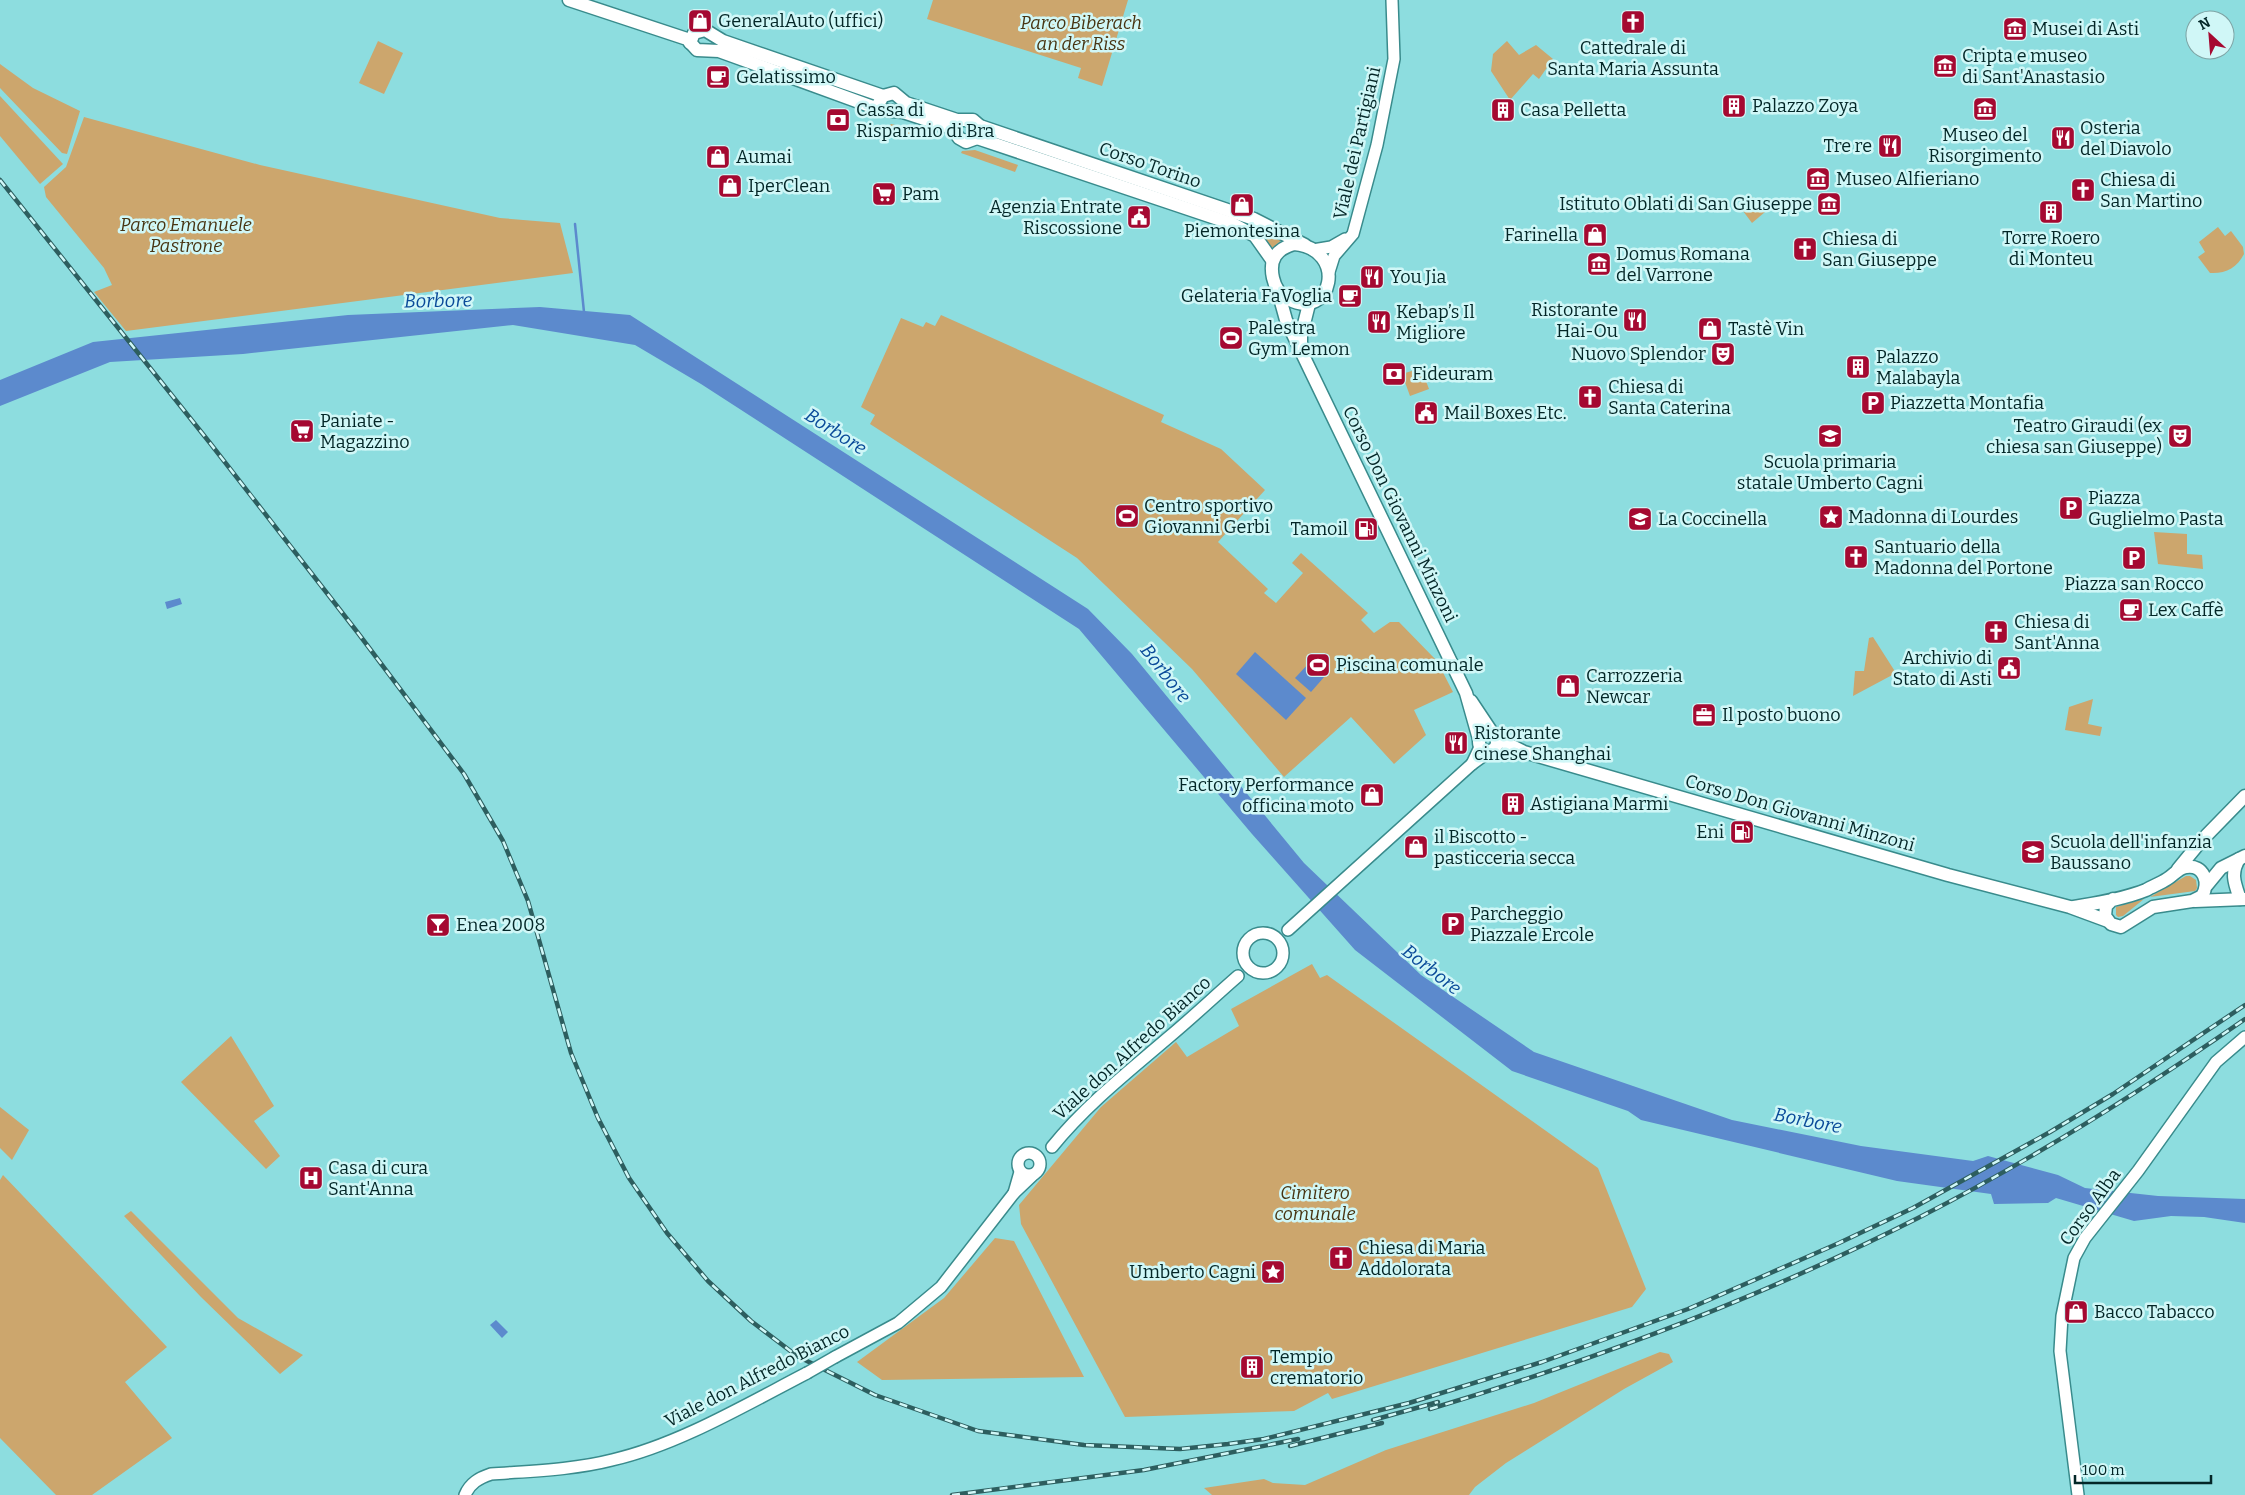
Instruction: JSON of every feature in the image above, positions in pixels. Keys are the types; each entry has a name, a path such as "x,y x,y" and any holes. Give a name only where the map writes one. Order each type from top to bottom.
{"main road":[{"name":"Corso Torino","path":"569,0 686,39 692,38 705,30 723,41 882,96 894,93 906,103 956,120 972,120 980,126 1254,219 1309,248"},
{"name":"Corso Torino","path":"596,0 692,38 697,50 719,51 880,110 902,112 952,128 966,142 976,138 1233,224 1255,236 1272,260"},
{"path":"880,110 879,103 882,96"},
{"path":"976,138 980,126"},
{"path":"1286,246 1309,248 1320,255 1329,272 1326,290 1316,301 1309,304 1293,302 1278,291 1271,269 1272,260 1277,252 1286,246"},
{"name":"Corso Don Giovanni Minzoni","path":"1278,291 1286,320 1489,743 1520,750 1948,875 2070,907 2108,921 2116,926 2121,927 2153,907 2192,901"},
{"path":"1301,351 1301,336 1309,304"},
{"path":"2178,870 2201,842 2245,796"},
{"path":"2192,901 2202,896 2207,886 2222,868 2243,857"},
{"path":"2192,901 2243,899 2233,879 2234,867 2243,857"},
{"path":"2178,870 2190,866 2197,869 2204,874 2207,886"},
{"path":"2197,869 2222,868"},
{"name":"Corso Don Giovanni Minzoni","path":"2070,907 2113,899 2145,890 2167,879 2178,870"},
{"path":"2108,921 2105,916 2106,906 2113,899"}],"street":[{"name":"Viale dei Partigiani","path":"1329,272 1334,256 1353,234 1377,145 1394,59 1392,0"},
{"name":"Viale dei Partigiani","path":"1309,248 1330,247 1353,234"},
{"path":"1274,935 1289,928 1351,874 1472,764 1489,743"},
{"path":"1282,944 1274,935 1262,932 1250,937 1243,948 1244,962 1252,971 1266,973 1278,968 1283,956 1282,944 1289,928"},
{"name":"Viale don Alfredo Bianco","path":"1238,976 1244,962"},
{"name":"Viale don Alfredo Bianco","path":"465,1495 468,1488 479,1479 490,1474 579,1466 612,1460 644,1450 704,1426 898,1323 941,1286 1014,1192 1037,1169 1052,1148 1101,1094 1238,976 1252,971"},
{"name":"Corso Alba","path":"2078,1495 2060,1365 2061,1332 2074,1258 2079,1247 2138,1171 2216,1062 2245,1037"},
{"name":"Viale don Alfredo Bianco","path":"1032,1153 1052,1148"},
{"path":"1024,1153 1032,1153 1040,1160 1037,1169 1027,1175 1020,1172 1017,1165 1019,1158 1024,1153"},
{"name":"Viale don Alfredo Bianco","path":"1014,1192 1020,1172"}],"green space":[{"name":"Parco Biberach an der Riss","path":"933,0 1128,0 1102,86 1078,78 1081,68 927,19"},
{"path":"378,41 403,53 384,94 359,83"},
{"path":"1507,41 1519,55 1536,45 1553,59 1539,79 1533,74 1510,100 1491,71 1493,54"},
{"path":"0,64 33,88 80,111 67,154 62,153 0,88"},
{"path":"0,96 63,164 40,184 0,136"},
{"name":"Parco Emanuele Pastrone","path":"84,117 260,165 500,218 560,223 573,273 126,331 94,292 112,285 104,268 46,197 44,187 66,167"},
{"path":"891,124 912,129 910,135 887,128"},
{"path":"975,150 1018,165 1015,172 961,153 962,151"},
{"path":"1752,197 1765,212 1752,223 1740,207"},
{"path":"1247,222 1282,240 1272,248 1259,230"},
{"path":"2218,227 2225,236 2231,231 2243,247 2244,254 2238,263 2230,269 2210,273 2198,257 2205,252 2199,242"},
{"name":"Centro sportivo Giovanni Gerbi","path":"941,315 1164,415 1161,422 1221,449 1265,490 1218,542 1268,589 1264,593 1276,603 1303,573 1292,563 1301,553 1368,613 1361,620 1374,633 1390,622 1399,622 1437,661 1453,692 1414,710 1426,735 1394,764 1351,717 1284,777 1192,669 1077,558 870,424 875,415 861,407 901,318 923,327 926,322 935,326"},
{"path":"1421,368 1429,389 1410,396 1402,374"},
{"path":"2154,532 2187,534 2187,554 2202,555 2203,569 2158,564"},
{"path":"1873,637 1896,673 1853,696 1855,671 1864,671 1869,638"},
{"path":"2093,699 2088,724 2102,727 2100,736 2065,730 2069,707"},
{"path":"2186,876 2196,880 2197,888 2195,891 2150,897"},
{"path":"2144,899 2123,916 2118,917 2116,915 2116,907"},
{"name":"Cimitero comunale","path":"1312,964 1320,978 1327,975 1598,1168 1646,1289 1632,1307 1332,1399 1328,1393 1294,1411 1125,1417 1021,1224 1019,1205 1101,1107 1176,1042 1187,1057 1239,1026 1231,1009"},
{"path":"231,1036 274,1106 254,1121 280,1156 266,1169 181,1082"},
{"path":"0,1107 29,1130 12,1160 0,1148"},
{"path":"3,1175 167,1347 125,1382 172,1438 92,1495 56,1495 0,1438 0,1180"},
{"path":"131,1211 238,1318 303,1355 280,1374 201,1297 124,1216"},
{"path":"995,1238 1014,1241 1084,1377 882,1380 857,1362 944,1298"},
{"path":"1660,1352 1669,1354 1673,1362 1624,1389 1506,1463 1475,1487 1469,1495 1212,1495 1204,1488 1264,1479 1273,1483 1305,1485 1386,1450 1534,1403"}],"water":[{"path":"540,307 630,315 1088,609 1132,654 1304,863 1421,975 1534,1052 1732,1120 1861,1146 1973,1161 1988,1156 2058,1175 2085,1188 2158,1196 2245,1199 2245,1223 2204,1217 2171,1216 2134,1221 2056,1198 2048,1203 1994,1204 1991,1194 1897,1181 1641,1120 1628,1111 1512,1071 1355,950 1252,834 1079,629 701,384 635,345 513,325 243,354 110,362 0,406 0,380 93,342 348,315"},
{"path":"180,598 182,604 167,609 165,602"},
{"path":"1255,652 1306,698 1286,720 1236,674"},
{"path":"1310,662 1325,676 1311,692 1295,678"},
{"path":"496,1320 508,1332 502,1338 490,1325"}],"waterway":[{"path":"575,224 584,312"}],"railway":[{"path":"0,180 210,443 358,633 464,774 503,841 528,901 571,1053 598,1118 629,1178 667,1233 708,1281 751,1321 797,1356 875,1395 978,1431 1084,1445 1180,1449 1264,1439 1409,1403 1542,1362 1688,1309 1839,1243 1913,1208 2050,1132 2113,1094 2245,1005"},
{"path":"1430,1409 1555,1369 1678,1324 1739,1300 1859,1247 1960,1196 2044,1149 2166,1073 2245,1019"},
{"path":"1373,1420 1438,1402"},
{"path":"1290,1446 1382,1423"},
{"path":"952,1495 1144,1470 1298,1439"}],"place":[{"name":"GeneralAuto (uffici)","path":"700,21"},
{"name":"Cattedrale di Santa Maria Assunta","path":"1633,22"},
{"name":"Musei di Asti","path":"2015,29"},
{"name":"Cripta e museo di Sant'Anastasio","path":"1945,66"},
{"name":"Gelatissimo","path":"718,77"},
{"name":"Palazzo Zoya","path":"1734,106"},
{"name":"Museo del Risorgimento","path":"1985,109"},
{"name":"Casa Pelletta","path":"1503,110"},
{"name":"Cassa di Risparmio di Bra","path":"838,120"},
{"name":"Osteria del Diavolo","path":"2063,138"},
{"name":"Tre re","path":"1890,146"},
{"name":"Aumai","path":"718,157"},
{"name":"Museo Alfieriano","path":"1818,179"},
{"name":"IperClean","path":"730,186"},
{"name":"Chiesa di San Martino","path":"2083,190"},
{"name":"Pam","path":"884,194"},
{"name":"Istituto Oblati di San Giuseppe","path":"1829,204"},
{"name":"Piemontesina","path":"1242,205"},
{"name":"Torre Roero di Monteu","path":"2051,212"},
{"name":"Agenzia Entrate Riscossione","path":"1139,217"},
{"name":"Farinella","path":"1595,235"},
{"name":"Chiesa di San Giuseppe","path":"1805,249"},
{"name":"Domus Romana del Varrone","path":"1599,264"},
{"name":"You Jia","path":"1372,277"},
{"name":"Gelateria FaVoglia","path":"1350,296"},
{"name":"Ristorante Hai-Ou","path":"1635,320"},
{"name":"Kebap’s Il Migliore","path":"1379,322"},
{"name":"Tastè Vin","path":"1710,329"},
{"name":"Palestra Gym Lemon","path":"1231,338"},
{"name":"Nuovo Splendor","path":"1723,354"},
{"name":"Palazzo Malabayla","path":"1858,367"},
{"name":"Fideuram","path":"1394,374"},
{"name":"Chiesa di Santa Caterina","path":"1590,397"},
{"name":"Piazzetta Montafia","path":"1873,403"},
{"name":"Mail Boxes Etc.","path":"1426,413"},
{"name":"Paniate - Magazzino","path":"302,431"},
{"name":"Scuola primaria statale Umberto Cagni","path":"1830,436"},
{"name":"Teatro Giraudi (ex chiesa san Giuseppe)","path":"2180,436"},
{"name":"Piazza Guglielmo Pasta","path":"2071,508"},
{"name":"Centro sportivo Giovanni Gerbi","path":"1127,516"},
{"name":"Madonna di Lourdes","path":"1831,517"},
{"name":"La Coccinella","path":"1640,519"},
{"name":"Tamoil","path":"1366,529"},
{"name":"Santuario della Madonna del Portone","path":"1856,557"},
{"name":"Piazza san Rocco","path":"2134,558"},
{"name":"Lex Caffè","path":"2131,610"},
{"name":"Chiesa di Sant'Anna","path":"1996,632"},
{"name":"Piscina comunale","path":"1318,665"},
{"name":"Archivio di Stato di Asti","path":"2009,668"},
{"name":"Carrozzeria Newcar","path":"1568,686"},
{"name":"Il posto buono","path":"1704,715"},
{"name":"Ristorante cinese Shanghai","path":"1456,743"},
{"name":"Factory Performance officina moto","path":"1372,795"},
{"name":"Astigiana Marmi","path":"1513,804"},
{"name":"Eni","path":"1742,832"},
{"name":"il Biscotto - pasticceria secca","path":"1416,847"},
{"name":"Scuola dell'infanzia Baussano","path":"2033,852"},
{"name":"Parcheggio Piazzale Ercole","path":"1453,924"},
{"name":"Enea 2008","path":"438,925"},
{"name":"Casa di cura Sant'Anna","path":"311,1178"},
{"name":"Chiesa di Maria Addolorata","path":"1341,1258"},
{"name":"Umberto Cagni","path":"1273,1272"},
{"name":"Bacco Tabacco","path":"2076,1312"},
{"name":"Tempio crematorio","path":"1252,1367"}],"water label":[{"name":"Borbore","path":"438,300"},
{"name":"Borbore","path":"836,431"},
{"name":"Borbore","path":"1166,673"},
{"name":"Borbore","path":"1432,969"},
{"name":"Borbore","path":"1808,1120"}]}
